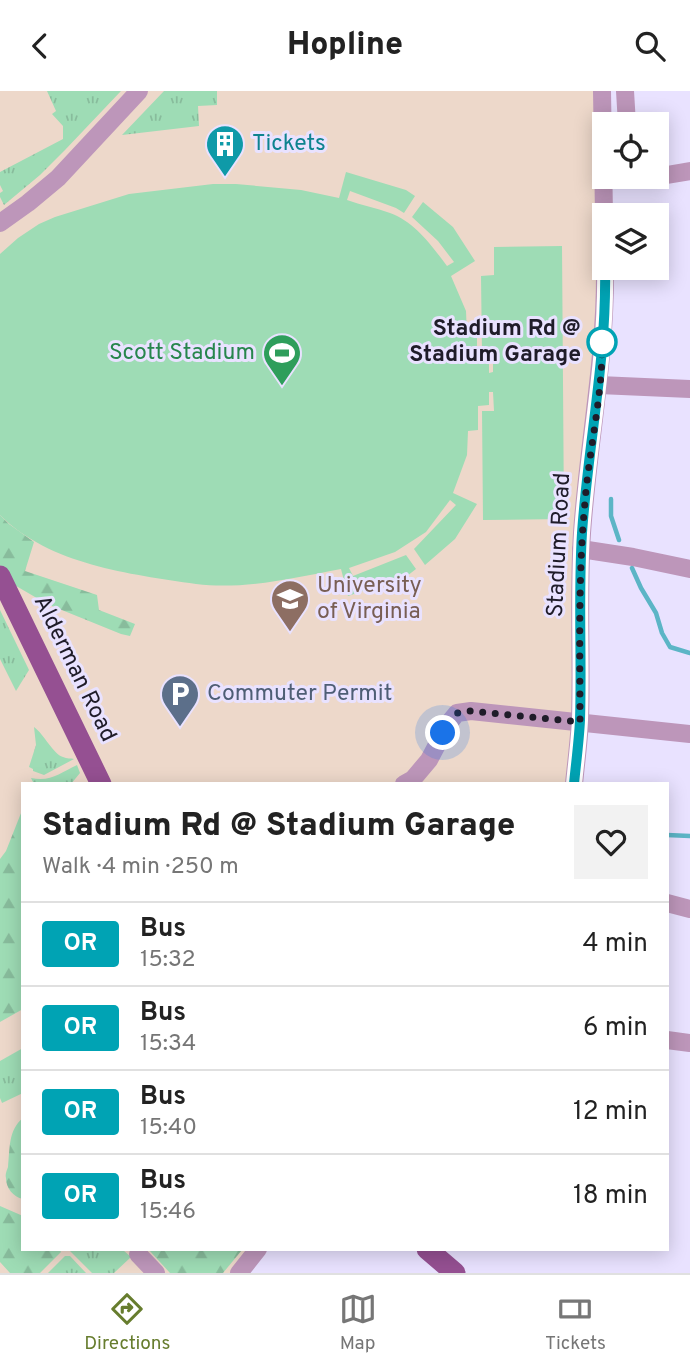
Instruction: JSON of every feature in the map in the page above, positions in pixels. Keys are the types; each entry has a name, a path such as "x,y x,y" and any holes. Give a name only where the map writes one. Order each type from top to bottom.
{"main road":[{"name":"Alderman Road","path":"0,576 99,782"},
{"path":"429,1251 454,1273"}],"street":[{"path":"0,223 28,204 58,178 139,91"},
{"path":"602,91 604,203"},
{"path":"625,91 626,112"},
{"path":"669,175 690,171"},
{"name":"Stadium Road","path":"574,782 580,722 581,549 599,385 605,280"},
{"path":"599,385 690,389"},
{"path":"581,549 690,569"},
{"path":"408,782 429,760 448,724 457,713 471,711 690,734"},
{"path":"669,904 690,909"},
{"path":"669,1041 690,1043"},
{"path":"239,1273 256,1251"},
{"path":"138,1254 156,1273"}],"shaded area":[{"name":"University of Virginia","path":"0,91 603,91 603,112 592,112 592,189 604,189 604,203 592,203 592,280 603,280 593,425 576,782 21,782 21,1251 258,1251 240,1273 0,1273"}],"green space":[{"path":"47,91 121,91 40,175 4,205 0,197 3,191 0,172 63,139 63,126 52,114 56,111"},
{"path":"164,91 217,91 217,105 198,106 199,126 122,135"},
{"name":"Scott Stadium","path":"346,172 406,190 415,196 404,213 350,191 347,200 390,213 407,222 422,235 447,266 454,262 438,241 412,217 423,202 453,227 475,261 451,276 466,311 467,335 477,335 477,358 489,359 489,373 493,372 493,355 482,354 481,276 494,275 494,247 562,246 564,519 483,520 482,411 494,411 493,392 489,392 489,405 478,406 478,430 468,431 467,455 453,493 477,504 455,539 425,565 414,549 456,505 450,500 426,532 395,552 349,568 353,576 406,555 416,569 407,576 348,596 341,569 269,582 214,585 144,576 92,565 42,545 20,532 0,515 0,254 39,224 129,194 213,184 236,184 301,190 339,198"},
{"path":"0,515 34,542 25,571 97,595 99,610 135,624 130,636 47,604 11,583 0,565"},
{"path":"0,610 29,670 16,691 0,659"},
{"path":"34,727 59,755 74,759 44,775 33,771 29,767 36,745"},
{"path":"77,765 80,773 73,782 33,782 31,778 50,778"},
{"path":"21,813 21,1010 0,1022 0,859 6,851"},
{"path":"21,1049 21,1094 2,1103 0,1098 0,1061"},
{"path":"21,1120 21,1198 7,1185 6,1175 12,1134"},
{"path":"0,1206 21,1215 21,1251 61,1252 40,1273 10,1273 0,1262"},
{"path":"70,1251 124,1251 131,1257 114,1273 92,1273"},
{"path":"150,1251 241,1251 223,1273 170,1273"},
{"path":"65,1256 70,1256 86,1273 48,1273"}],"waterway":[{"path":"611,499 611,516 619,540"},
{"path":"632,568 656,613 670,647 690,653"},
{"path":"669,835 690,836"}],"bus line":[{"name":"OR","path":"574,782 580,722 581,549 599,385 605,280"}],"place":[{"name":"Tickets","path":"225,178"},
{"name":"Stadium Rd @ Stadium Garage","path":"602,342"},
{"name":"Scott Stadium","path":"282,387"},
{"name":"University of Virginia","path":"290,633"},
{"name":"Commuter Permit","path":"180,728"}],"route":[{"path":"443,733 457,713 471,711 580,722 581,549 602,342"}]}
